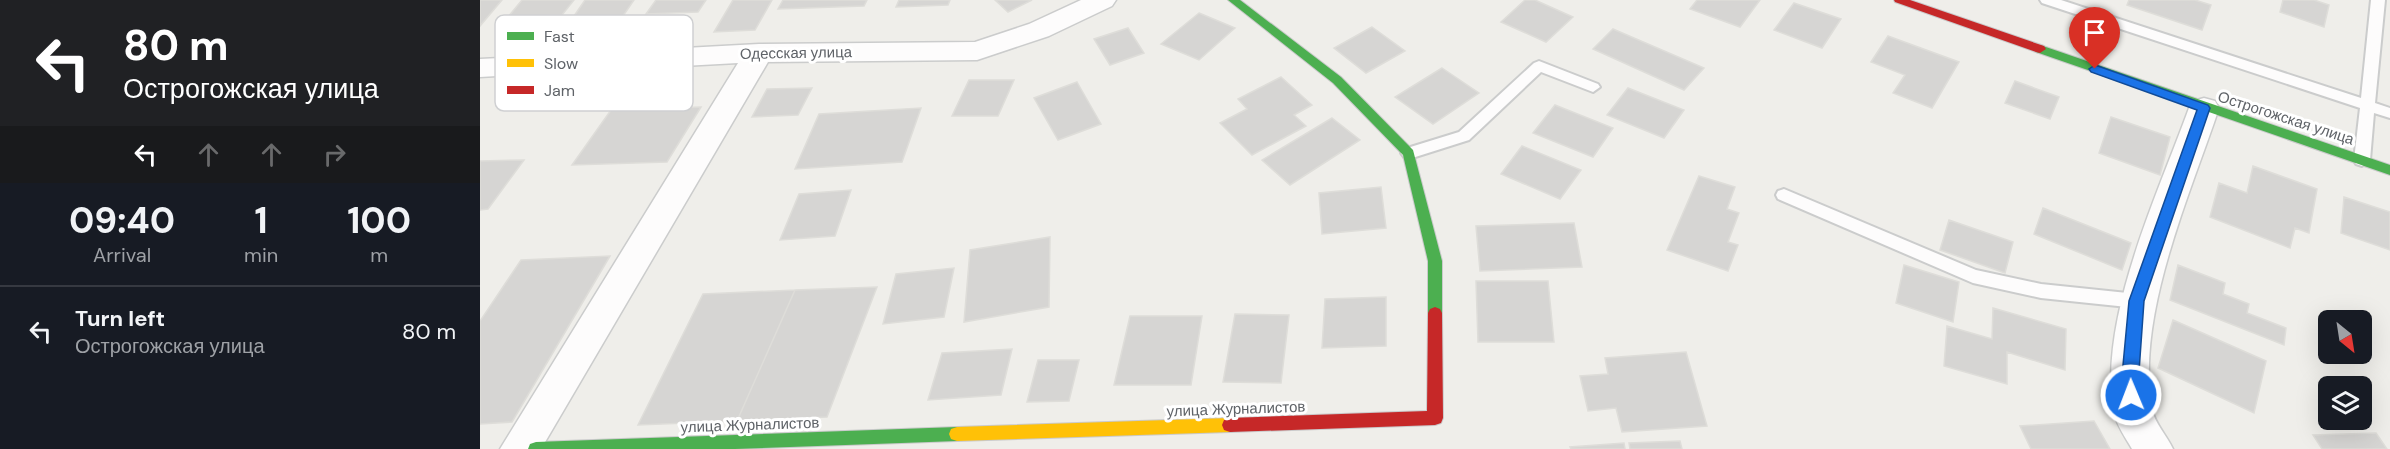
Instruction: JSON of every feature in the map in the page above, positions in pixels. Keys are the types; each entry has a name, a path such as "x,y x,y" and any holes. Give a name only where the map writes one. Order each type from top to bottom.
{"street":[{"name":"Одесская улица","path":"693,57 759,53 977,51 1039,30 1103,0"},
{"path":"1233,0 1337,80 1409,153"},
{"name":"Острогожская улица","path":"1899,0 2204,108 2390,170"},
{"path":"520,449 759,53"},
{"name":"Одесская улица","path":"480,68 495,67"},
{"path":"2153,449 2133,414 2130,376 2137,301 2204,108"},
{"name":"улица Журналистов","path":"536,449 1435,418 1436,261 1409,153"}],"lane":[{"path":"2047,0 2390,112"},
{"path":"2362,160 2378,0"},
{"path":"1409,153 1464,136 1539,66 1593,87"},
{"path":"1784,195 1973,276 2041,291 2137,301"}],"building":[{"path":"480,0 502,0 480,26"},
{"path":"522,0 574,0 562,15 510,15"},
{"path":"585,0 634,0 624,15 575,15"},
{"path":"656,0 706,0 698,12 646,14"},
{"path":"733,0 772,0 755,30 714,32"},
{"path":"783,0 867,0 864,6 778,9"},
{"path":"899,0 950,0 948,5 896,7"},
{"path":"995,0 1032,0 1008,12"},
{"path":"1525,0 1535,0 1573,17 1546,42 1501,22"},
{"path":"1697,0 1760,0 1740,27 1690,9"},
{"path":"2129,0 2195,0 2211,5 2202,30 2127,5"},
{"path":"2283,0 2314,0 2329,5 2324,27 2280,12"},
{"path":"1794,3 1841,19 1822,48 1774,30"},
{"path":"1199,13 1235,28 1199,60 1161,44"},
{"path":"1372,27 1405,51 1366,73 1334,48"},
{"path":"1128,28 1144,53 1110,65 1094,39"},
{"path":"1613,29 1704,68 1684,90 1593,49"},
{"path":"1888,36 1959,62 1932,108 1893,93 1905,75 1871,62"},
{"path":"1442,68 1479,93 1433,124 1395,97"},
{"path":"1281,77 1312,105 1294,115 1306,126 1252,155 1220,123 1247,109 1238,99"},
{"path":"969,80 1014,80 998,116 952,116"},
{"path":"2015,81 2059,97 2050,119 2005,103"},
{"path":"1077,82 1101,124 1058,140 1034,98"},
{"path":"812,88 798,115 752,117 767,89"},
{"path":"1628,88 1684,110 1664,138 1607,115"},
{"path":"1555,105 1613,128 1593,157 1533,133"},
{"path":"693,107 701,107 667,162 572,165 610,111 693,111"},
{"path":"921,108 902,162 795,169 819,114"},
{"path":"2111,117 2170,137 2160,175 2099,153"},
{"path":"1332,118 1360,140 1290,185 1262,160"},
{"path":"1522,146 1581,170 1560,199 1501,174"},
{"path":"524,160 488,209 480,210 480,161"},
{"path":"2253,166 2317,189 2309,233 2295,228 2290,248 2210,217 2219,183 2247,193"},
{"path":"1699,176 1735,187 1727,209 1739,213 1728,242 1738,245 1728,271 1667,250"},
{"path":"1381,187 1386,228 1322,234 1319,193"},
{"path":"851,190 835,236 780,240 799,194"},
{"path":"2344,197 2390,212 2390,250 2341,233"},
{"path":"2043,208 2131,243 2122,270 2034,234"},
{"path":"1949,220 2013,242 2005,273 1940,250"},
{"path":"1574,223 1582,267 1480,271 1476,226"},
{"path":"1050,237 1049,307 964,322 970,250"},
{"path":"610,256 512,422 480,424 480,321 521,260"},
{"path":"1904,265 1959,282 1953,322 1896,303"},
{"path":"2178,265 2225,283 2223,294 2249,304 2247,313 2286,328 2284,345 2170,300"},
{"path":"954,268 944,317 883,324 896,274"},
{"path":"1476,281 1548,281 1554,342 1478,342"},
{"path":"877,287 827,417 737,421 795,290"},
{"path":"795,290 737,421 638,425 703,294"},
{"path":"1386,297 1386,346 1322,348 1325,299"},
{"path":"1993,308 2066,329 2065,370 2007,352 2007,384 1944,366 1947,326 1992,339"},
{"path":"1235,314 1289,315 1281,383 1223,382"},
{"path":"1130,316 1202,316 1191,385 1114,385"},
{"path":"2173,320 2266,361 2254,413 2158,368"},
{"path":"1012,349 1001,395 928,400 942,353"},
{"path":"1686,352 1707,426 1622,432 1616,408 1588,411 1580,376 1608,374 1605,358"},
{"path":"1038,360 1079,360 1069,401 1027,402"},
{"path":"2094,421 2110,449 2031,449 2020,426"},
{"path":"2376,433 2387,449 2322,449 2313,435"},
{"path":"1680,441 1682,449 1630,449 1629,443"},
{"path":"1624,443 1625,449 1571,449 1570,447"}],"traffic: fast":[{"path":"1233,0 1337,80 1409,153 1435,261 1435,313"},
{"path":"2040,49 2390,170"},
{"path":"536,449 957,434"}],"traffic: slow":[{"path":"957,434 1230,425"}],"traffic: jam":[{"path":"1899,0 2040,49"},
{"path":"1230,425 1435,418 1435,313"}],"route":[{"path":"2095,69 2204,108 2137,301 2130,376 2131,395"}]}
